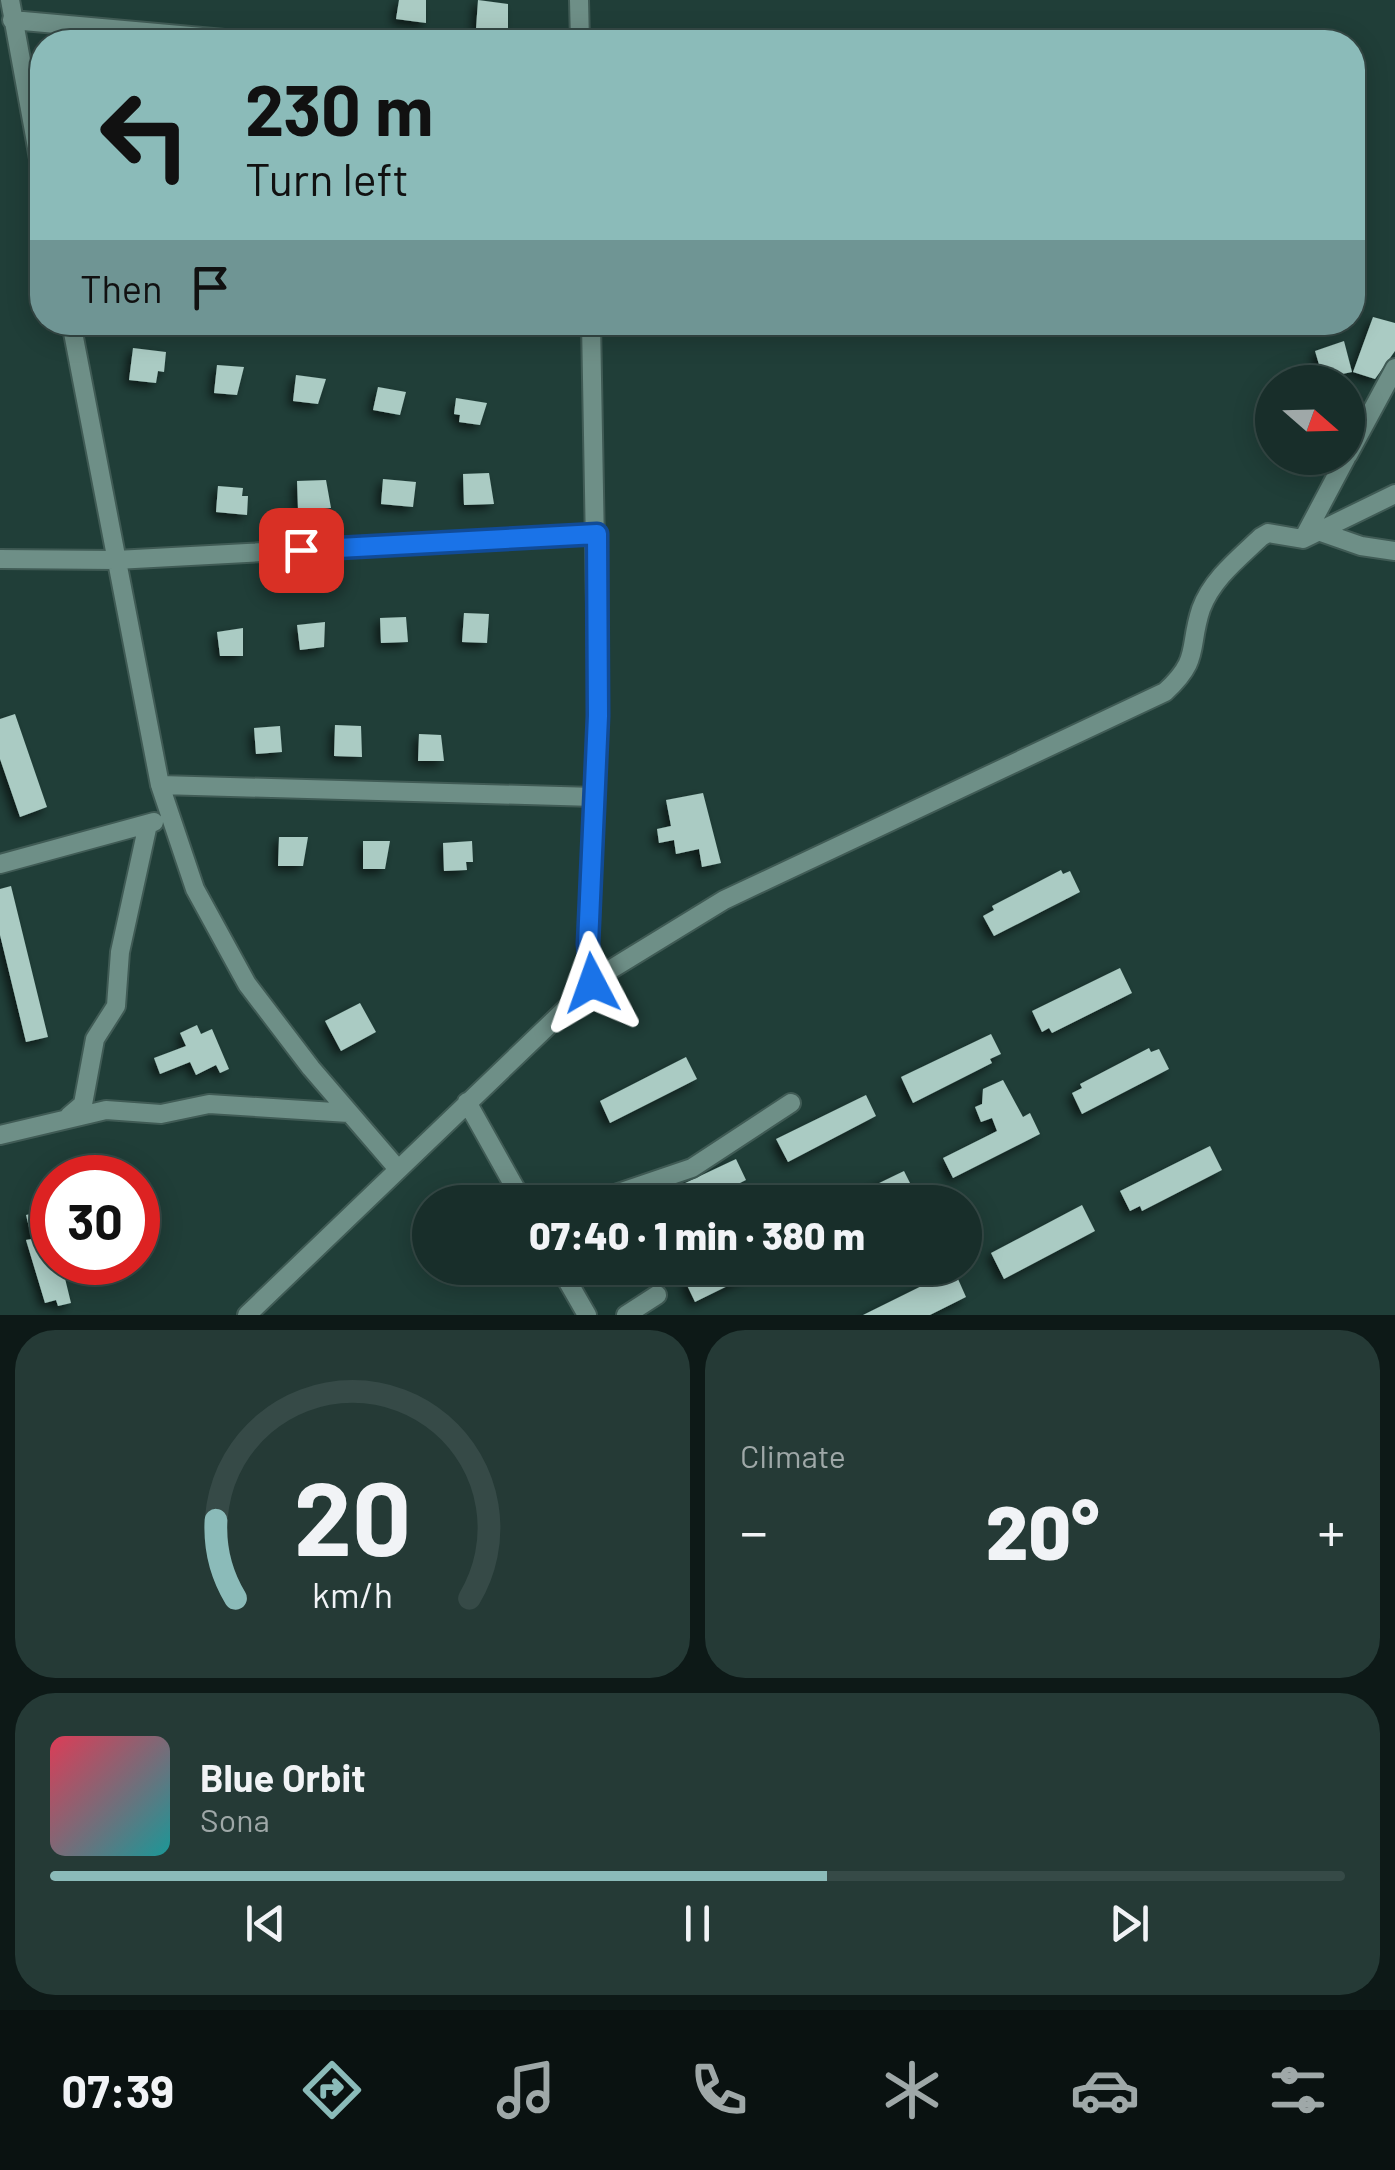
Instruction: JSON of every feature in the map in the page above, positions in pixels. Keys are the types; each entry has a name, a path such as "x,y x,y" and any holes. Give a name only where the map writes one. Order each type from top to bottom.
{"street":[{"path":"10,0 30,113"},
{"path":"579,0 580,30"},
{"path":"12,20 123,30"},
{"path":"73,335 160,785 194,889 228,954 397,1168"},
{"path":"590,335 597,534 595,797 588,944 592,983"},
{"path":"1365,423 1395,368"},
{"path":"1303,539 1337,475"},
{"path":"247,1315 592,983 724,900 1165,692 1186,669 1196,648 1201,609 1225,572 1264,534 1303,539 1395,494"},
{"path":"1321,532 1360,546 1395,550"},
{"path":"0,559 116,560 597,534"},
{"path":"160,785 595,797"},
{"path":"0,864 169,818"},
{"path":"69,1116 84,1104 95,1038 116,1006 120,952 148,824"},
{"path":"467,1102 514,1185"},
{"path":"642,1185 692,1168 738,1142 791,1103"},
{"path":"0,1134 106,1110 161,1114 209,1104 350,1112"},
{"path":"570,1285 587,1315"},
{"path":"626,1315 657,1295"}],"building":[{"path":"399,0 426,0 426,23 396,19"},
{"path":"478,0 508,4 508,30 476,29"},
{"path":"1373,317 1395,323 1395,351 1375,379 1365,376 1365,365 1356,365"},
{"path":"1344,341 1350,365 1319,365 1315,351"},
{"path":"133,348 166,352 164,372 158,371 156,383 129,380"},
{"path":"217,365 244,367 237,395 214,393"},
{"path":"296,375 326,379 318,404 293,401"},
{"path":"378,387 406,392 400,415 373,410"},
{"path":"456,398 487,403 480,425 459,422 460,415 454,414"},
{"path":"489,473 494,504 464,505 463,474"},
{"path":"383,479 416,482 413,507 381,504"},
{"path":"326,480 331,508 298,509 297,481"},
{"path":"218,486 243,488 242,496 248,496 247,515 216,512"},
{"path":"464,613 489,614 487,643 462,642"},
{"path":"406,617 408,642 381,643 380,618"},
{"path":"325,622 324,647 300,650 297,625"},
{"path":"243,628 243,656 220,656 217,632"},
{"path":"15,714 47,807 20,817 0,759 0,719"},
{"path":"335,725 361,726 362,757 334,756"},
{"path":"280,726 282,752 256,754 254,728"},
{"path":"419,734 441,735 444,761 418,761"},
{"path":"703,793 721,863 702,867 699,849 676,854 674,840 659,843 657,829 671,826 666,800"},
{"path":"279,837 308,837 303,866 278,866"},
{"path":"363,841 390,841 385,869 363,869"},
{"path":"472,841 473,862 466,862 467,870 444,871 443,843"},
{"path":"1061,870 1063,874 1070,871 1080,892 994,936 983,916 994,910 992,906"},
{"path":"11,886 48,1037 26,1042 0,935 0,889"},
{"path":"1120,968 1132,993 1052,1033 1049,1028 1042,1032 1032,1011"},
{"path":"360,1003 376,1032 341,1051 325,1021"},
{"path":"197,1025 201,1034 212,1029 229,1069 220,1073 216,1065 196,1075 190,1062 160,1074 154,1058 186,1046 180,1033"},
{"path":"991,1034 1001,1054 990,1059 992,1063 913,1103 901,1077"},
{"path":"1149,1048 1151,1052 1159,1049 1169,1069 1082,1114 1072,1093 1082,1088 1080,1084"},
{"path":"686,1057 697,1079 610,1123 600,1101"},
{"path":"1003,1080 1023,1117 1030,1113 1040,1134 953,1178 943,1158 997,1131 992,1118 981,1122 975,1107 982,1104 983,1089"},
{"path":"866,1095 876,1116 788,1162 776,1139"},
{"path":"1210,1146 1222,1170 1142,1211 1140,1206 1130,1211 1120,1191"},
{"path":"736,1159 746,1180 736,1185 681,1185"},
{"path":"904,1171 911,1185 875,1185"},
{"path":"1082,1205 1095,1231 1004,1279 991,1253"},
{"path":"40,1285 67,1285 71,1303 45,1303"},
{"path":"687,1285 730,1285 695,1302"},
{"path":"924,1285 961,1285 966,1297 930,1315 863,1315"}],"route":[{"path":"301,550 597,534 598,716 588,944 592,983"}]}
